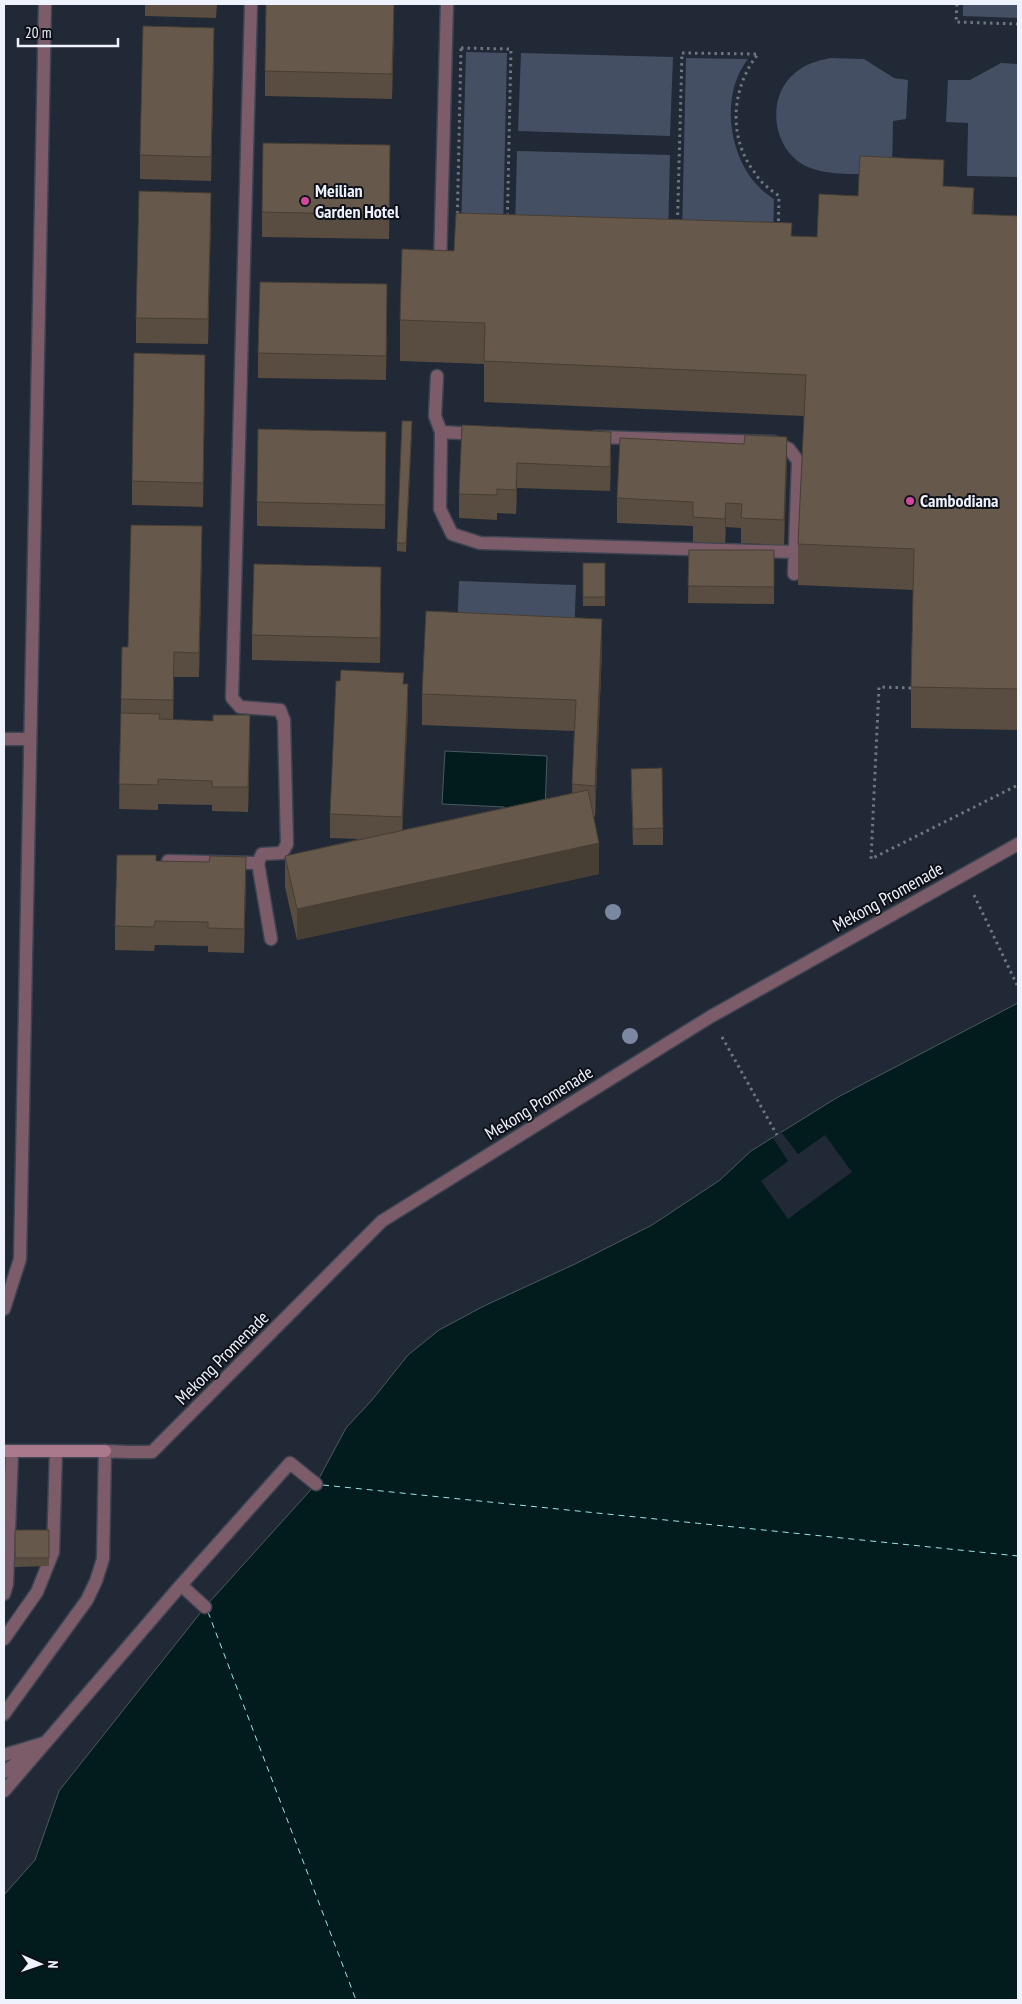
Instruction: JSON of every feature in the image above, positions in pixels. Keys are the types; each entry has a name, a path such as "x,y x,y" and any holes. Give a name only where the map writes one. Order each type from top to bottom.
{"street":[{"path":"4,1309 20,1259 45,4"},
{"path":"251,4 232,698 240,707 280,710 284,720 287,844 282,853 262,854 258,863 271,939"},
{"path":"439,282 445,257 447,4"},
{"path":"436,376 435,416 441,432 440,509 452,534 480,543 794,552"},
{"path":"441,432 492,435"},
{"path":"579,437 774,442 789,449 798,461 794,574"},
{"path":"4,740 30,739"},
{"name":"Mekong Promenade","path":"105,1452 152,1452 382,1221 710,1017 1018,844"},
{"path":"159,861 258,863"},
{"path":"4,1594 7,1576 8,1451 105,1452 102,1559 96,1581 87,1600 4,1714"},
{"path":"4,1639 37,1592 53,1552 56,1451"},
{"path":"4,1791 181,1585 290,1463 316,1484"},
{"path":"181,1585 206,1607"},
{"path":"4,1755 44,1743"},
{"path":"4,1772 44,1743"}],"path":[{"path":"957,4 956,22 1018,24"},
{"path":"461,48 511,49 507,235 456,233 461,48"},
{"path":"682,53 758,54 747,68 737,97 736,129 745,158 763,183 780,196 778,242 677,240 682,53"},
{"path":"911,688 879,687 872,859 1018,784"},
{"path":"964,874 1018,987"},
{"path":"710,1017 777,1135"}],"shaded area":[{"path":"963,4 1018,4 1018,18 963,16"},
{"path":"466,52 507,53 503,230 461,229"},
{"path":"521,53 673,57 670,136 518,131"},
{"path":"686,58 748,59 739,73 734,89 731,125 740,159 748,174 761,189 774,199 773,237 682,234"},
{"path":"830,58 864,59 894,78 908,80 906,119 893,121 892,174 849,174 817,170 808,167 796,159 780,137 776,109 785,83 803,67"},
{"path":"1001,63 1018,64 1018,177 967,176 968,123 946,122 948,80 970,80"},
{"path":"517,151 670,155 668,235 515,230"},
{"path":"459,581 576,585 574,636 457,632"},
{"path":"445,751 547,756 545,809 509,822 504,807 442,804"},
{"path":"1018,1003 1018,2000 4,2000 4,1895 35,1860 59,1791 205,1607 316,1484 346,1428 372,1400 408,1355 439,1330 484,1306 575,1264 652,1225 720,1180 751,1151 838,1097"}],"pier":[{"path":"781,1132 798,1154 825,1135 852,1172 788,1219 761,1181 788,1161 773,1138"}],"building":[{"path":"266,4 394,4 392,74 265,71"},
{"path":"143,26 214,28 211,157 140,155"},
{"path":"263,143 390,145 389,215 262,212"},
{"name":"Cambodiana","path":"860,156 944,160 943,186 974,188 972,214 1018,216 1018,689 911,687 914,549 798,544 806,375 484,361 485,323 400,320 402,249 454,251 456,213 792,223 791,236 817,237 819,194 858,196"},
{"path":"139,191 211,193 208,319 136,318"},
{"path":"260,282 387,284 386,356 258,353"},
{"path":"134,353 205,355 203,483 132,481"},
{"path":"402,421 412,421 406,543 397,543"},
{"path":"462,425 611,432 610,467 517,463 516,490 497,489 497,495 459,494"},
{"path":"258,429 386,432 385,505 257,502"},
{"path":"745,435 787,437 784,520 741,518 742,504 726,503 725,519 693,517 693,502 617,498 620,438 744,444"},
{"path":"131,525 202,526 199,653 174,652 173,700 121,699 122,647 128,647"},
{"path":"689,550 774,550 774,587 688,586"},
{"path":"583,563 605,563 605,597 583,597"},
{"path":"254,564 381,567 380,638 252,635"},
{"path":"426,611 602,619 595,786 572,784 576,700 422,694"},
{"path":"341,670 404,673 403,684 408,684 402,817 330,814 336,681 340,681"},
{"path":"121,713 160,714 159,719 213,721 213,715 250,715 248,787 212,787 212,781 158,779 158,785 119,784"},
{"path":"662,768 663,828 633,829 631,769"},
{"path":"588,790 599,843 297,909 285,856"},
{"path":"117,855 156,855 156,861 209,862 210,856 246,857 244,929 208,928 208,922 155,921 154,927 115,926"},
{"path":"15,1530 49,1530 49,1558 15,1558"}],"ferry route":[{"path":"323,1485 1018,1556"},
{"path":"208,1612 356,2000"}],"place":[{"name":"Meilian Garden Hotel","path":"305,201"},
{"name":"Cambodiana","path":"910,501"}]}
